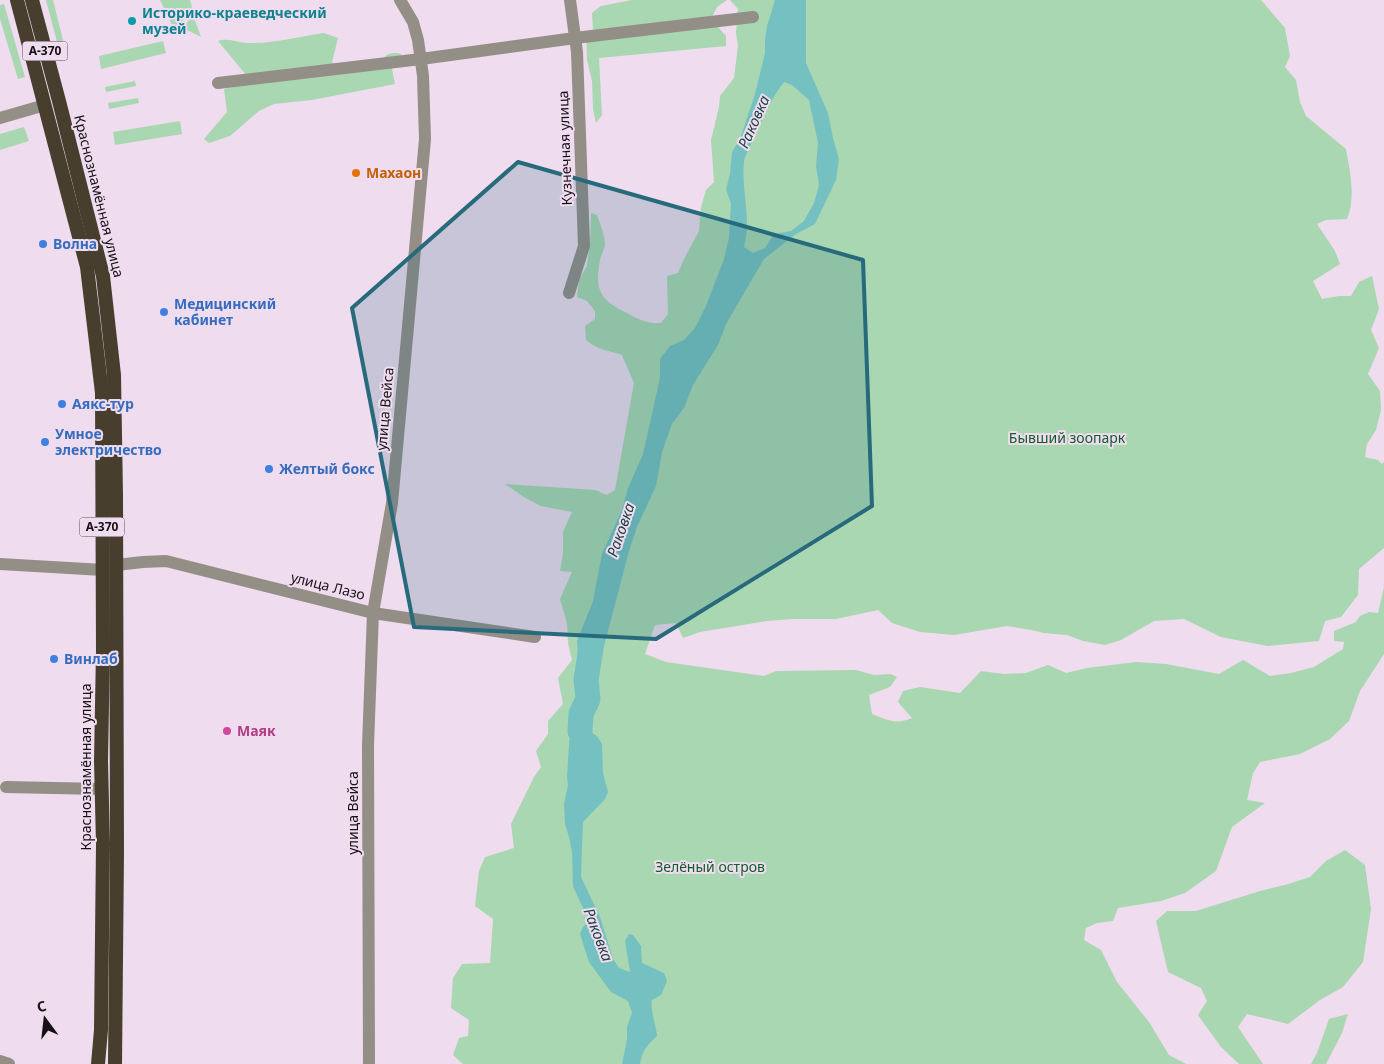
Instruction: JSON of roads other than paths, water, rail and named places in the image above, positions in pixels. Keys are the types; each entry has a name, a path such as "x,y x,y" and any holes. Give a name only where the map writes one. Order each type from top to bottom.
{"highway":[{"name":"Краснознамённая улица","path":"17,0 87,267 107,378 102,393 101,961 98,1064"},
{"name":"Краснознамённая улица","path":"32,0 60,101 103,276 109,317 107,378 116,566 115,1064"},
{"path":"102,728 116,728"}],"street":[{"name":"улица Вейса","path":"369,1064 368,745 373,613 392,503 425,139 421,59 413,22 400,0"},
{"name":"Кузнечная улица","path":"569,293 584,246 575,38 570,0"},
{"path":"218,83 421,59 575,38 753,18"},
{"path":"0,118 45,105"},
{"name":"улица Лазо","path":"116,566 166,561 373,613 535,637"},
{"path":"0,564 103,570"},
{"path":"6,787 102,789"},
{"path":"0,1061 10,1064"}],"water":[{"path":"775,0 806,0 806,63 828,113 839,159 836,180 815,224 796,234 764,259 726,324 718,345 693,385 684,408 672,424 662,452 656,486 637,527 629,551 603,650 586,680 582,677 577,641 593,601 602,554 622,510 628,488 643,454 660,378 660,359 670,346 684,340 695,328 706,306 724,259 729,238 731,203 726,190 732,152 740,139 755,94 765,53 767,26","holes":["784,82 792,85 809,100 818,143 816,166 819,185 814,203 804,221 791,231 774,234 765,248 753,253 744,247 747,215 743,173 746,154 763,118"]},
{"path":"584,695 592,704 585,717 583,727 597,736 602,744 603,773 608,792 605,799 583,822 581,877 600,917 613,959 619,968 630,972 625,941 629,934 633,935 641,946 642,963 664,973 667,981 661,995 652,1000 657,1036 646,1048 640,1064 622,1064 627,1039 627,1027 632,1013 628,1001 611,992 589,962 580,934 583,927 590,920 573,886 572,852 565,824 564,804 568,785 568,757 572,723 575,712"}],"waterway":[{"name":"Раковка","path":"580,731 581,714 588,699 586,680 591,648"}],"place":[{"name":"Историко-краеведческий музей","path":"132,21"},
{"name":"Махаон","path":"356,173"},
{"name":"Волна","path":"43,244"},
{"name":"Медицинский кабинет","path":"164,312"},
{"name":"Аякс-тур","path":"62,404"},
{"name":"Умное электричество","path":"45,442"},
{"name":"Желтый бокс","path":"269,469"},
{"name":"Винлаб","path":"54,659"},
{"name":"Маяк","path":"227,731"}],"park label":[{"name":"Бывший зоопарк","path":"1067,438"},
{"name":"Зелёный остров","path":"710,867"}]}
